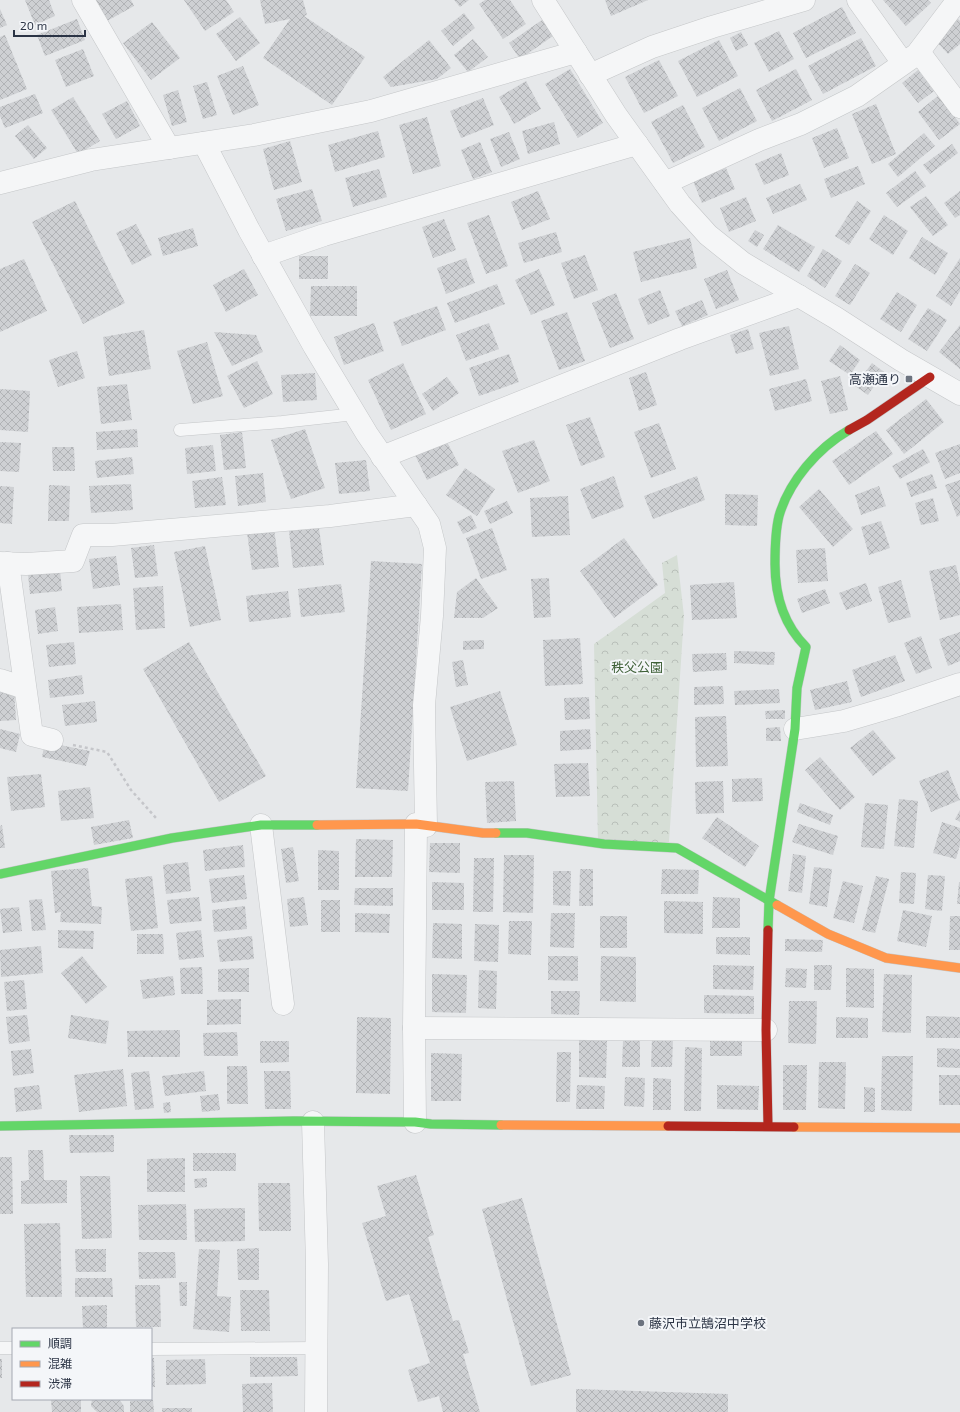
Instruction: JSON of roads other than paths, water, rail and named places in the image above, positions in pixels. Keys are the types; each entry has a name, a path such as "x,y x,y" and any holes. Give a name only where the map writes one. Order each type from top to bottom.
{"street":[{"path":"83,0 169,148"},
{"path":"543,0 616,116 680,204 708,235 743,263 960,394"},
{"path":"590,75 652,47 712,27 804,0"},
{"path":"858,0 911,58 960,107"},
{"path":"664,183 759,140 801,124 850,100 911,58 957,0"},
{"path":"0,183 91,160 254,135 371,110 576,52"},
{"path":"204,143 263,256 307,334 382,457 429,524 435,548 432,616 424,705 414,1028 415,1122"},
{"path":"263,256 324,235 637,144"},
{"path":"382,457 680,339 799,296"},
{"path":"768,1126 766,1030 769,901 795,729 796,688 806,647 798,640 790,629 780,607 774,578 776,535 781,509 800,476 817,455 832,441 895,402 930,377"},
{"path":"52,740 32,735 26,688 4,563 26,564 73,561 83,535 112,535 330,516 416,505"},
{"path":"0,680 26,688"},
{"path":"795,729 844,721 895,706 960,684"},
{"path":"261,825 283,1004"},
{"path":"0,874 168,832 261,825 421,825 483,833 527,833 604,844 677,848 828,934 886,958 960,968"},
{"path":"414,1028 766,1030"},
{"path":"313,1122 317,1264 316,1412"},
{"path":"0,1126 415,1122 431,1124 960,1128"}],"lane":[{"path":"180,430 282,422 355,414"},
{"path":"0,1348 12,1348"},
{"path":"152,1348 316,1348"}],"place":[{"name":"高瀬通り","path":"909,379"},
{"name":"藤沢市立鵠沼中学校","path":"641,1323"}],"park label":[{"name":"秩父公園","path":"637,667"}]}
